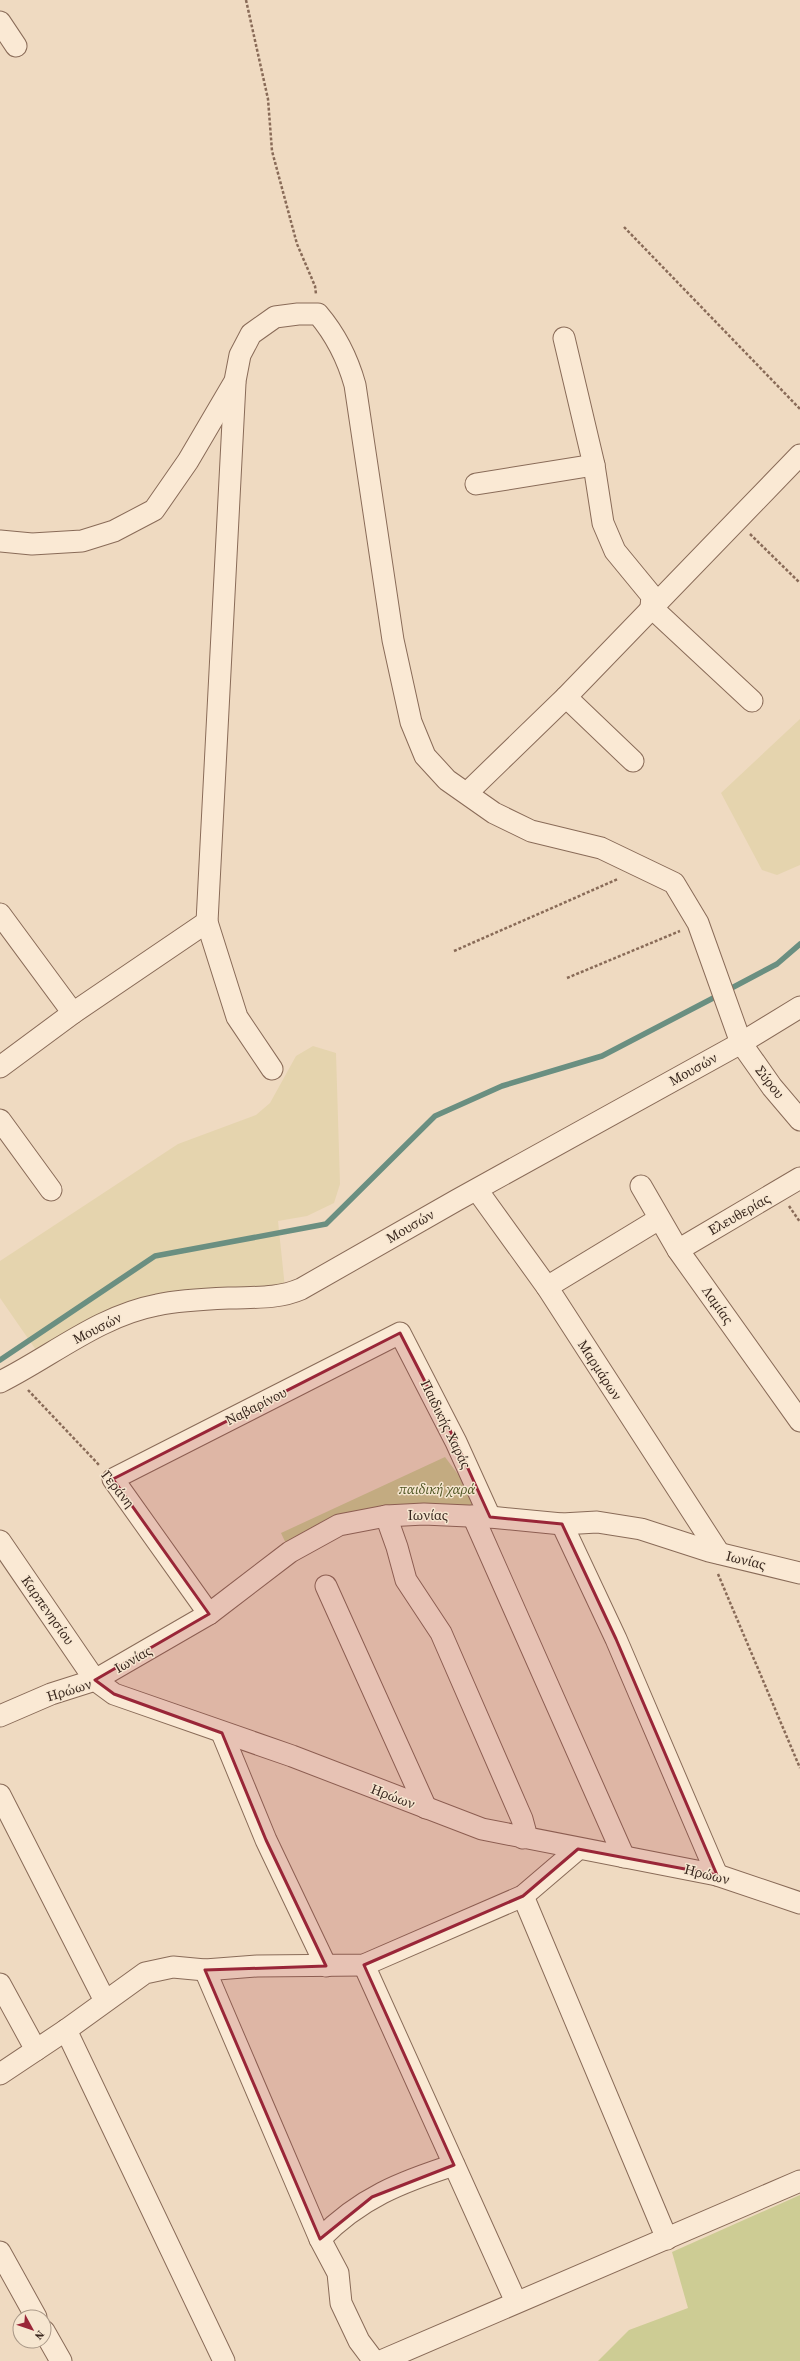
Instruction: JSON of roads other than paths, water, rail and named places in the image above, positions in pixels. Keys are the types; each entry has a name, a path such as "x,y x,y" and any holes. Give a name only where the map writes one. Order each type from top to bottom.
{"street":[{"path":"0,22 16,46"},
{"name":"Σύρου","path":"235,381 240,355 251,334 275,317 298,314 318,314 332,330 351,370 355,385 393,640 410,722 425,756 437,771 494,813 531,831 601,848 674,883 698,923 741,1043 772,1087 800,1120"},
{"path":"564,338 594,465 603,523 615,551 652,596 651,607"},
{"path":"0,541 32,544 82,541 114,530 154,510 188,461 235,381"},
{"path":"235,381 207,922 236,1017 272,1069"},
{"path":"467,793 566,697 651,607 800,456"},
{"path":"476,484 594,465"},
{"path":"651,607 752,701"},
{"path":"566,697 633,761"},
{"path":"0,914 73,1013"},
{"path":"0,1067 73,1013 207,922"},
{"name":"Μουσών","path":"7,1379 43,1356 128,1312 158,1305 287,1295 301,1289 741,1043 800,1007"},
{"path":"0,1120 51,1190"},
{"name":"Ελευθερίας","path":"678,1250 800,1178"},
{"name":"Λαμίας","path":"641,1186 678,1250 800,1421"},
{"name":"Μαρμάρων","path":"477,1190 547,1287 714,1552"},
{"path":"547,1287 659,1219"},
{"name":"Ναβαρίνου","path":"113,1479 400,1333"},
{"name":"Παιδικής Χαράς","path":"400,1333 456,1442 481,1517 624,1857"},
{"name":"Γεράνη","path":"113,1479 209,1614"},
{"name":"Ιωνίας","path":"95,1680 209,1614 290,1552 339,1525 386,1516 424,1514 562,1524 597,1522 641,1529 714,1552 800,1573"},
{"path":"386,1516 397,1547 406,1580 441,1633 522,1819 524,1830 523,1838"},
{"path":"562,1524 616,1639 717,1875"},
{"name":"Καρπενησίου","path":"0,1541 95,1680"},
{"path":"326,1586 426,1808"},
{"name":"Ηρώων","path":"0,1716 51,1694 95,1680 114,1694 222,1733 292,1756 482,1829 717,1875 791,1900"},
{"path":"222,1733 266,1840 326,1966"},
{"path":"0,1795 106,2001"},
{"path":"0,2074 66,2030 145,1973 173,1967 205,1970 257,1966 364,1965 523,1896 578,1849"},
{"path":"523,1896 667,2240"},
{"path":"791,1900 800,1916"},
{"path":"364,1965 516,2302"},
{"path":"205,1970 320,2239 338,2274 341,2302 359,2341 374,2361"},
{"path":"0,1984 36,2050"},
{"path":"66,2030 224,2361"},
{"path":"320,2239 351,2210 372,2197 395,2186 454,2165"},
{"path":"381,2361 516,2302 667,2240 800,2181"},
{"path":"0,2252 32,2309"},
{"path":"52,2345 61,2361"}],"waterway":[{"path":"726,991 777,964 800,944"},
{"path":"0,1360 155,1256 326,1224 435,1116 502,1086 602,1056 719,995"}],"park label":[{"name":"παιδική χαρά","path":"437,1489"}]}
